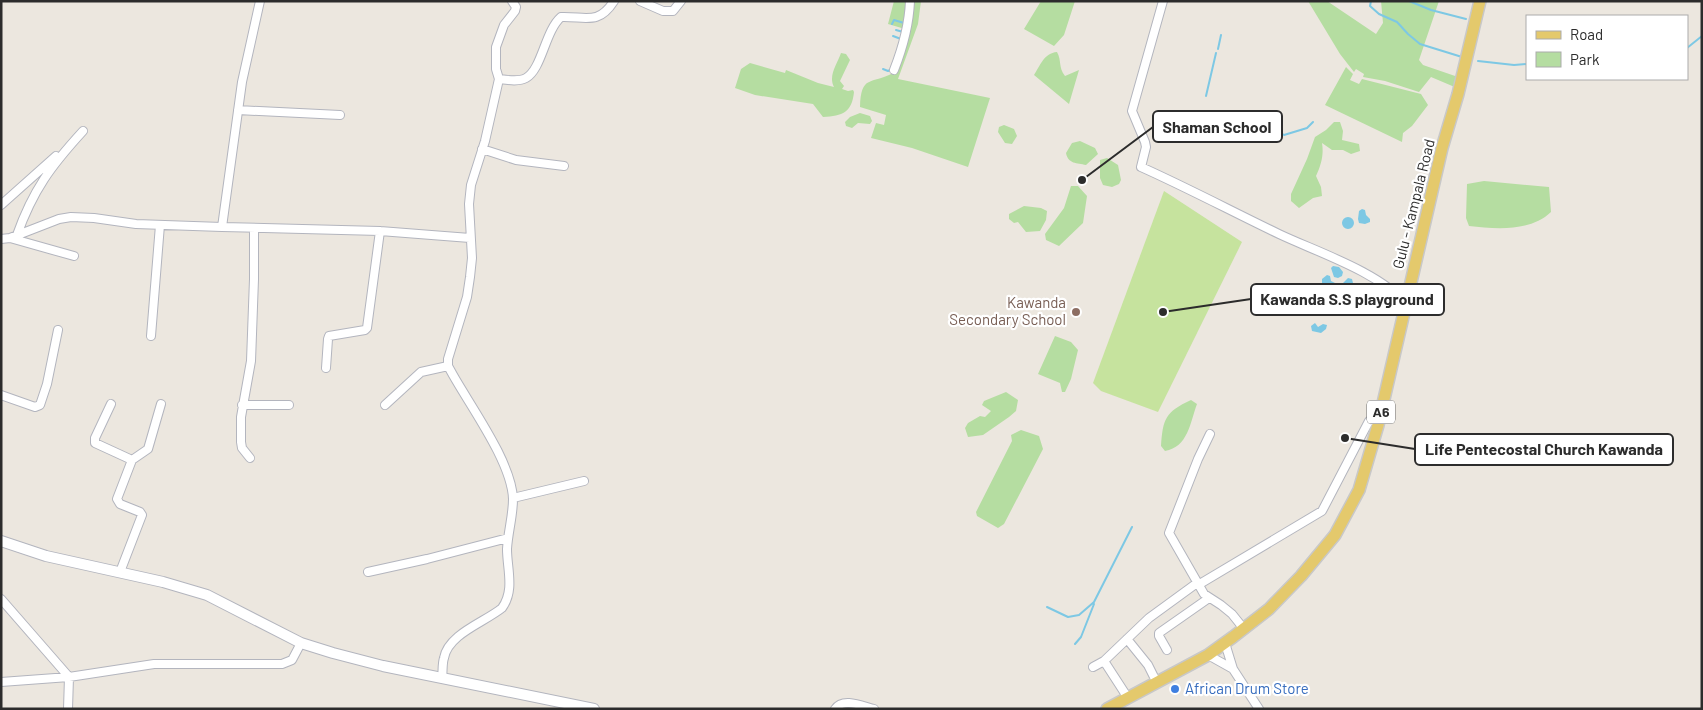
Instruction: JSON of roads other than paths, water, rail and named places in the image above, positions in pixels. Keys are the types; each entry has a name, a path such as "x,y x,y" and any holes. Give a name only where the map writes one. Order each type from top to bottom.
{"main road":[{"name":"Gulu - Kampala Road","path":"1107,709 1208,655 1269,609 1301,576 1335,535 1359,490 1380,419 1442,148 1458,94 1480,1"}],"street":[{"path":"222,227 242,82 260,1"},
{"path":"442,678 444,656 453,642 458,636 496,614 507,601 510,588 507,550 513,498 508,474 448,366 448,359 467,297 470,277 472,258 468,218 471,185 499,79 496,69 496,47 504,25 515,11 516,7 512,1"},
{"path":"499,79 519,80 529,76 538,62 552,29 561,17 595,19 605,13 614,1"},
{"path":"640,1 668,12 673,11 681,1"},
{"path":"894,70 904,44 910,1"},
{"path":"1163,1 1132,111 1146,147 1141,167 1366,274 1398,295 1406,304"},
{"path":"238,110 340,115"},
{"path":"1,206 83,131 57,159 44,177 9,237"},
{"path":"482,149 516,160 564,166"},
{"path":"9,237 71,217 160,225 380,232 470,238"},
{"path":"151,336 160,225"},
{"path":"250,458 242,448 241,442 242,405 252,361 254,228"},
{"path":"326,368 329,336 365,330 366,328 380,232"},
{"path":"9,237 74,256"},
{"path":"1,395 38,407 47,384 58,330"},
{"path":"385,405 421,372 448,366"},
{"path":"111,404 95,438 95,443 132,460"},
{"path":"120,572 142,515 140,512 120,504 118,498 132,460 148,449 161,404"},
{"path":"242,405 289,405"},
{"path":"1093,667 1104,661 1149,618 1198,584 1322,512 1369,421 1380,419"},
{"path":"1210,434 1198,458 1169,533 1204,594 1232,614 1244,629"},
{"path":"513,498 584,482"},
{"path":"368,572 508,538"},
{"path":"1,542 46,556 163,582 207,595 301,643 383,666 575,707 594,709"},
{"path":"1167,650 1158,636 1159,633 1209,598"},
{"path":"1,599 69,677 68,709"},
{"path":"1127,639 1148,665 1157,683"},
{"path":"1,682 69,677 154,664 282,664 292,660 301,643"},
{"path":"1225,643 1233,668 1258,709"},
{"path":"1208,655 1233,668"},
{"path":"1104,661 1128,698"},
{"path":"834,709 841,703 874,709"}],"water":[{"path":"1365,210 1366,215 1370,219 1370,222 1365,224 1359,223 1358,219 1359,211"},
{"path":"1348,217 1354,223 1348,229 1342,223"},
{"path":"1333,266 1339,267 1343,272 1342,276 1334,277 1331,268"},
{"path":"1327,275 1335,283 1335,293 1332,293 1328,287 1322,284 1322,279"},
{"path":"1348,278 1352,279 1353,283 1344,294 1341,293 1337,286"},
{"path":"1315,323 1318,327 1323,324 1327,325 1326,329 1321,333 1312,331 1311,326"}],"waterway":[{"path":"1371,1 1370,6 1379,14 1397,22 1420,44 1462,57"},
{"path":"1409,1 1431,10 1466,19"},
{"path":"892,24 894,20 904,23"},
{"path":"896,30 903,32"},
{"path":"1218,49 1221,35"},
{"path":"893,36 901,39 901,41"},
{"path":"1688,47 1702,36"},
{"path":"1206,96 1216,53"},
{"path":"1478,61 1514,65 1526,64"},
{"path":"883,69 888,71 892,69"},
{"path":"1279,132 1284,135 1307,128 1313,122"},
{"path":"1258,128 1274,130"},
{"path":"1047,607 1068,617 1079,615 1094,602 1132,527"},
{"path":"1075,644 1081,637 1094,604"}],"place":[{"name":"Shaman School","path":"1082,180"},
{"name":"Kawanda Secondary School","path":"1076,312"},
{"name":"Kawanda S.S playground","path":"1163,312"},
{"name":"Life Pentecostal Church Kawanda","path":"1345,438"},
{"name":"African Drum Store","path":"1175,689"}]}
